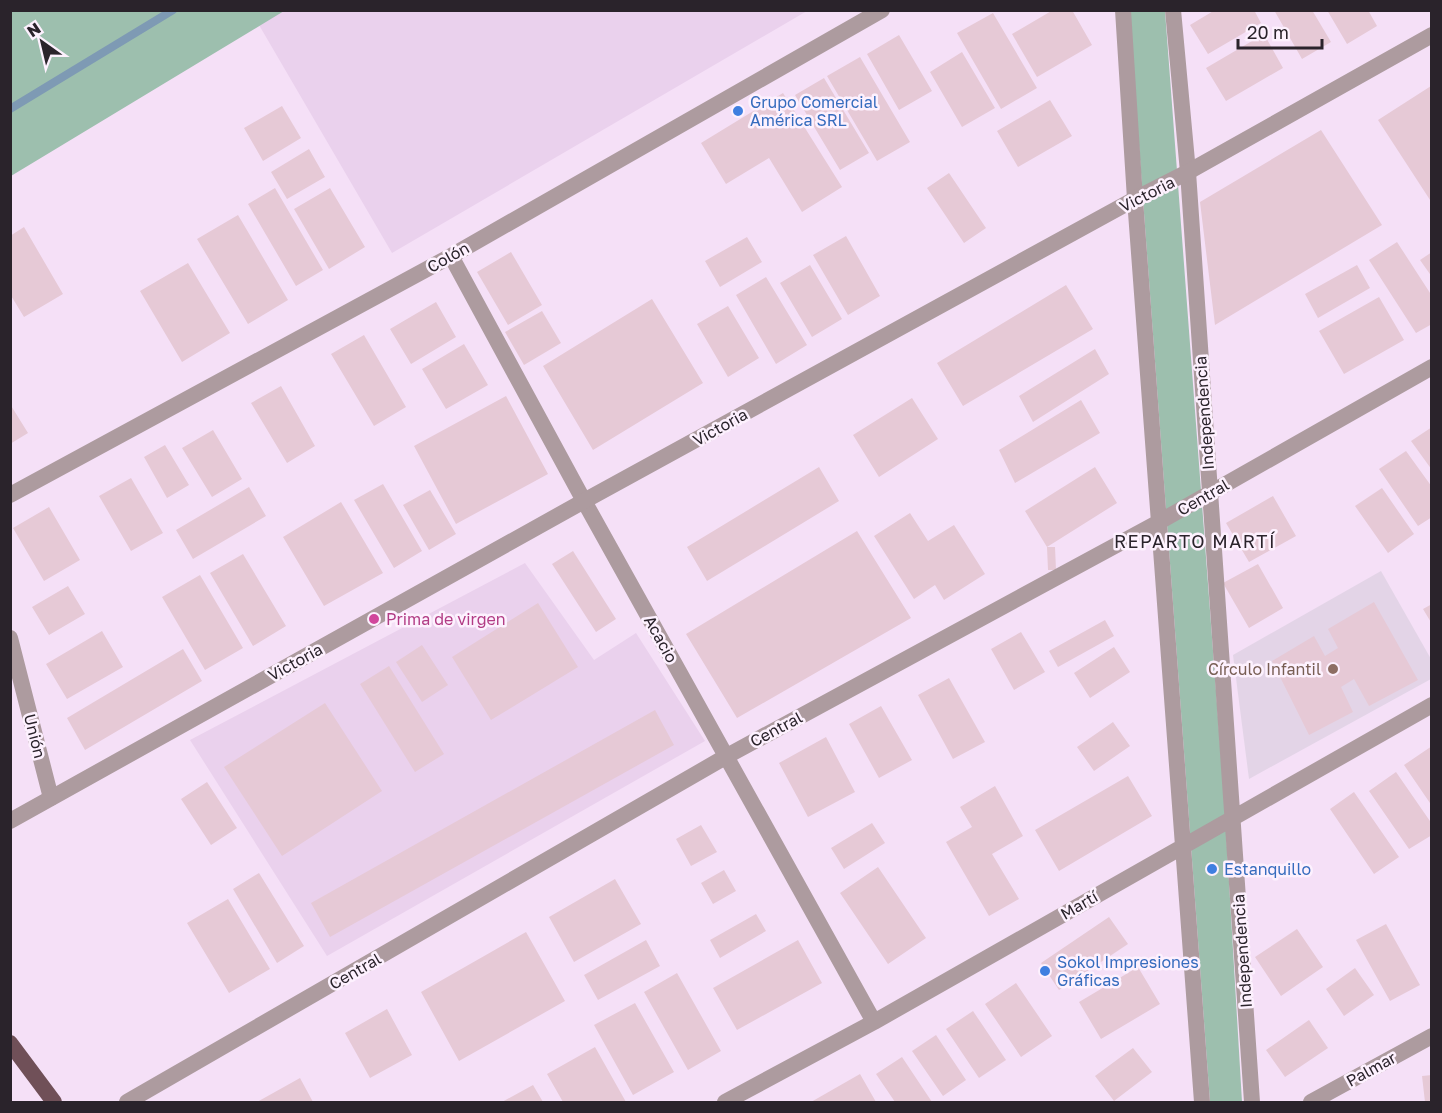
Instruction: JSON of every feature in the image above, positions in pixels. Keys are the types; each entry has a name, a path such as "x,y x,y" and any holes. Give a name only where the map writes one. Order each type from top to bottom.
{"highway":[{"path":"10,1042 54,1102"}],"street":[{"name":"Colón","path":"10,495 451,256 882,10"},
{"path":"1124,10 1202,1102"},
{"name":"Independencia","path":"1173,10 1188,172 1252,1102"},
{"name":"Victoria","path":"10,821 584,501 1188,172 1431,35"},
{"name":"Acacio","path":"451,256 584,501 874,1022"},
{"name":"Central","path":"127,1102 727,756 1160,522 1431,367"},
{"name":"Unión","path":"10,638 51,798"},
{"name":"Martí","path":"725,1102 874,1022 1431,705"},
{"name":"Palmar","path":"1311,1102 1431,1036"}],"shaded area":[{"path":"284,10 807,11 392,253 259,25"},
{"path":"525,563 594,660 636,633 705,741 327,956 190,740"},
{"name":"Círculo Infantil","path":"1381,571 1431,659 1431,679 1249,779 1233,655"}],"green space":[{"path":"11,10 284,10 284,11 11,176"},
{"path":"1129,11 1165,11 1224,797 1242,1102 1210,1102"}],"building":[{"path":"1053,10 1072,10 1092,45 1037,77 1012,34"},
{"path":"1215,10 1254,10 1261,23 1208,54 1190,25"},
{"path":"1274,10 1312,10 1331,42 1302,59"},
{"path":"1327,10 1368,10 1377,26 1347,44"},
{"path":"993,13 1037,88 1001,109 957,33"},
{"path":"1264,34 1283,68 1226,101 1206,68"},
{"path":"899,35 932,91 899,110 867,54"},
{"path":"962,52 995,108 962,127 930,72"},
{"path":"860,57 910,142 877,161 827,76"},
{"path":"824,78 869,153 840,170 795,95"},
{"path":"1431,86 1432,88 1432,203 1378,120"},
{"path":"783,93 842,187 802,212 769,158 726,184 701,143"},
{"path":"1050,100 1072,136 1018,167 997,131"},
{"path":"282,106 301,138 263,161 244,128"},
{"path":"1321,130 1382,225 1215,325 1200,202"},
{"path":"309,149 325,177 287,199 271,172"},
{"path":"949,173 986,228 964,243 927,188"},
{"path":"275,188 323,270 296,286 248,204"},
{"path":"330,188 365,247 329,269 294,209"},
{"path":"238,215 288,300 248,324 197,239"},
{"path":"24,227 63,294 24,317 10,294 10,236"},
{"path":"846,236 880,296 848,315 813,255"},
{"path":"747,237 762,262 720,287 705,261"},
{"path":"1397,242 1432,296 1432,324 1416,333 1369,260"},
{"path":"511,252 542,305 508,325 477,272"},
{"path":"1432,252 1432,277 1420,260"},
{"path":"188,263 230,333 182,362 140,291"},
{"path":"810,265 842,319 812,337 780,283"},
{"path":"1357,265 1370,288 1318,318 1305,294"},
{"path":"766,277 807,345 776,364 736,295"},
{"path":"1066,285 1093,329 963,406 937,363"},
{"path":"1379,297 1404,340 1344,374 1319,331"},
{"path":"652,299 703,383 593,450 543,366"},
{"path":"436,302 456,337 411,364 390,329"},
{"path":"728,306 759,358 728,377 697,324"},
{"path":"542,311 561,343 524,365 505,332"},
{"path":"364,335 406,407 374,426 331,354"},
{"path":"464,344 488,385 446,409 422,369"},
{"path":"1095,349 1109,374 1033,422 1019,396"},
{"path":"281,386 315,446 287,463 251,403"},
{"path":"506,396 548,474 456,524 414,446"},
{"path":"912,398 938,439 879,477 853,435"},
{"path":"1081,400 1100,433 1015,483 999,450"},
{"path":"10,404 28,433 10,444"},
{"path":"1432,427 1432,470 1411,441"},
{"path":"213,430 242,479 212,497 182,448"},
{"path":"165,445 189,485 167,498 144,457"},
{"path":"1406,451 1432,487 1432,517 1418,526 1379,469"},
{"path":"819,467 839,501 707,581 687,547"},
{"path":"1095,467 1117,503 1047,547 1025,511"},
{"path":"131,478 163,533 131,551 99,496"},
{"path":"383,484 422,551 394,568 354,500"},
{"path":"249,487 266,516 193,559 176,530"},
{"path":"1382,488 1414,534 1388,553 1355,506"},
{"path":"430,490 456,534 429,550 403,505"},
{"path":"1273,496 1296,536 1249,562 1226,523"},
{"path":"341,502 383,573 324,606 283,537"},
{"path":"49,507 80,560 44,581 13,528"},
{"path":"910,513 928,541 954,525 985,574 944,600 935,585 914,599 874,536"},
{"path":"857,531 911,618 737,718 686,634"},
{"path":"1047,547 1055,547 1056,570 1048,570"},
{"path":"573,551 616,619 596,632 552,564"},
{"path":"243,554 286,626 253,646 210,573"},
{"path":"1258,564 1283,608 1249,628 1223,583"},
{"path":"200,575 243,648 205,670 162,597"},
{"path":"68,586 85,614 49,635 32,607"},
{"path":"1374,602 1418,680 1369,706 1354,679 1341,687 1353,712 1309,735 1272,661 1314,636 1325,656 1338,648 1328,629"},
{"path":"538,603 578,667 491,720 452,657"},
{"path":"1432,604 1432,624 1423,609"},
{"path":"1105,620 1114,636 1058,667 1049,651"},
{"path":"102,631 123,667 67,699 46,664"},
{"path":"1021,632 1045,672 1014,690 991,649"},
{"path":"422,645 448,685 422,702 396,662"},
{"path":"1114,647 1130,672 1090,698 1074,673"},
{"path":"183,649 202,681 85,750 67,718"},
{"path":"389,666 444,754 415,772 360,684"},
{"path":"949,678 985,742 953,759 918,695"},
{"path":"325,703 382,791 282,856 224,767"},
{"path":"881,706 912,760 879,778 849,724"},
{"path":"655,710 674,745 330,937 311,903"},
{"path":"1113,722 1130,746 1094,771 1077,747"},
{"path":"826,737 855,792 808,817 779,763"},
{"path":"1432,746 1432,806 1404,765"},
{"path":"1396,772 1432,824 1432,835 1409,849 1369,791"},
{"path":"1128,776 1152,816 1059,871 1035,830"},
{"path":"207,782 237,828 211,845 181,799"},
{"path":"995,786 1023,836 992,854 1019,899 989,916 946,842 972,827 960,807"},
{"path":"1354,792 1399,857 1374,874 1330,809"},
{"path":"872,823 885,843 844,869 831,848"},
{"path":"701,825 717,852 691,866 676,839"},
{"path":"878,867 926,938 888,964 840,893"},
{"path":"724,870 736,891 713,904 701,883"},
{"path":"259,873 304,946 277,963 233,889"},
{"path":"615,879 641,924 574,962 549,917"},
{"path":"228,899 270,969 229,993 187,923"},
{"path":"756,914 766,931 720,958 710,940"},
{"path":"1109,917 1128,944 1059,990 1041,963"},
{"path":"1386,924 1420,985 1390,1001 1356,940"},
{"path":"1297,929 1323,967 1281,996 1255,957"},
{"path":"526,932 565,1001 459,1061 421,992"},
{"path":"646,940 660,966 598,1000 584,975"},
{"path":"798,940 822,983 737,1030 713,988"},
{"path":"1138,967 1160,1004 1101,1039 1079,1002"},
{"path":"1355,968 1374,995 1344,1016 1326,989"},
{"path":"677,973 721,1051 688,1070 644,992"},
{"path":"1016,983 1052,1036 1021,1057 985,1004"},
{"path":"635,1003 674,1072 633,1095 594,1025"},
{"path":"387,1009 412,1055 370,1078 345,1033"},
{"path":"973,1011 1006,1060 979,1078 946,1029"},
{"path":"1309,1020 1328,1048 1285,1077 1266,1050"},
{"path":"936,1035 966,1080 943,1096 912,1051"},
{"path":"595,1047 626,1102 563,1102 547,1074"},
{"path":"1133,1048 1152,1072 1114,1101 1095,1076"},
{"path":"902,1057 932,1102 895,1102 876,1074"},
{"path":"860,1074 876,1102 811,1102"},
{"path":"1432,1075 1432,1102 1425,1102 1422,1076"},
{"path":"300,1078 313,1102 257,1102"},
{"path":"533,1085 543,1102 502,1102"}],"waterway":[{"path":"10,109 173,10"}],"place":[{"name":"Grupo Comercial América SRL","path":"738,111"},
{"name":"Prima de virgen","path":"374,619"},
{"name":"Círculo Infantil","path":"1333,669"},
{"name":"Estanquillo","path":"1212,869"},
{"name":"Sokol Impresiones Gráficas","path":"1045,971"}],"district":[{"name":"REPARTO MARTÍ","path":"1195,541"}]}
